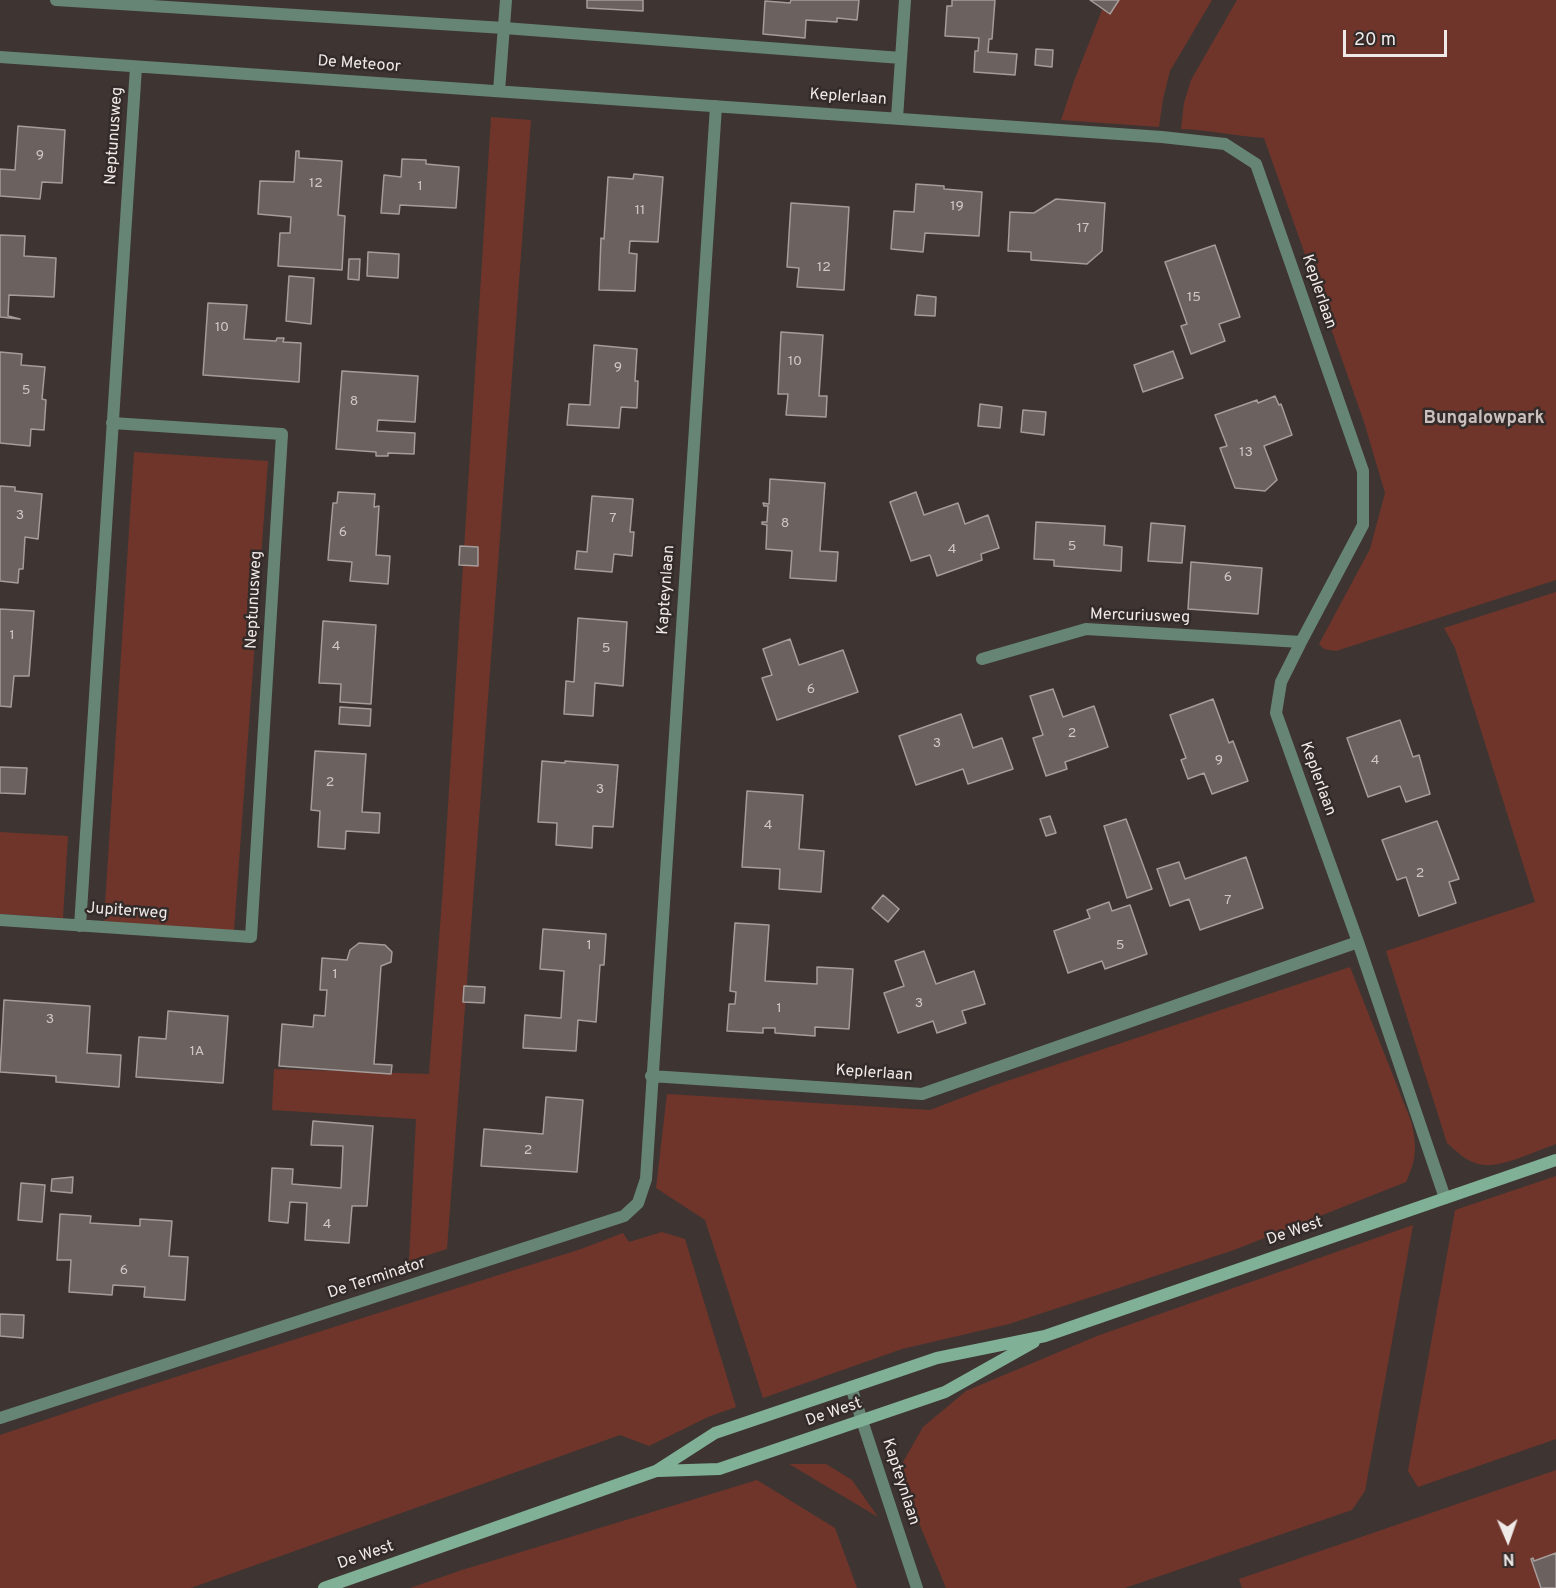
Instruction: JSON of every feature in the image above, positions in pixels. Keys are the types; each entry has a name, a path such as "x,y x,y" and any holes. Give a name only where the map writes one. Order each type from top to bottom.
{"main road":[{"name":"De West","path":"324,1588 656,1472 715,1434 937,1358 1045,1336 1556,1160"},
{"name":"De West","path":"656,1472 719,1469 945,1392 1045,1336"}],"street":[{"path":"56,0 504,28 901,58"},
{"path":"499,91 506,0"},
{"path":"897,118 905,0"},
{"name":"De Meteoor","path":"0,57 716,106"},
{"name":"Neptunusweg","path":"80,926 136,67"},
{"name":"Keplerlaan","path":"716,106 1162,137 1225,144 1256,164 1363,471 1363,525 1281,682 1276,713 1358,942 1445,1198"},
{"name":"Kapteynlaan","path":"651,1076 716,106"},
{"name":"Neptunusweg","path":"112,423 282,434 251,937"},
{"name":"Mercuriusweg","path":"982,659 1086,629 1301,642"},
{"name":"Jupiterweg","path":"0,920 251,937"},
{"name":"Keplerlaan","path":"651,1076 922,1094 1358,942"},
{"name":"De Terminator","path":"0,1418 624,1216 638,1203 646,1179 651,1076"},
{"name":"Kapteynlaan","path":"851,1387 917,1588"}],"shaded area":[{"path":"1106,0 1212,0 1170,71 1159,127 1061,120"},
{"path":"1237,0 1556,0 1556,580 1336,651 1324,649 1319,644 1370,549 1385,493 1364,422 1264,138 1181,129 1184,103 1191,80"},
{"path":"491,117 531,120 447,1249 409,1261 416,1119 272,1110 274,1069 429,1074 443,886"},
{"path":"134,452 268,461 234,931 104,921"},
{"path":"1556,592 1556,1144 1506,1162 1478,1164 1469,1161 1447,1143 1386,951 1535,902 1455,648 1444,628"},
{"path":"0,832 68,836 63,918 0,914"},
{"path":"1350,967 1411,1121 1415,1152 1406,1182 1234,1250 1009,1324 902,1349 763,1398 705,1220 656,1188 667,1094 930,1110 995,1085"},
{"path":"1556,1176 1556,1439 1418,1487 1408,1471 1455,1210"},
{"path":"1413,1225 1365,1491 1352,1510 1125,1588 946,1588 906,1492 903,1462 923,1427 966,1391 1097,1336"},
{"path":"662,1232 685,1239 736,1407 708,1417 649,1446 620,1435 191,1588 0,1588 0,1435 122,1394 581,1249 623,1233 629,1242"},
{"path":"789,1464 826,1464 852,1480 878,1517"},
{"path":"1556,1470 1556,1588 1242,1588 1239,1579"},
{"path":"757,1480 835,1528 857,1588 410,1588 462,1570"}],"building":[{"path":"587,0 643,0 643,11 587,8"},
{"path":"791,0 859,0 857,20 837,18 837,22 806,20 805,38 763,34 765,1 790,3"},
{"path":"952,0 995,0 992,39 989,39 988,52 1017,54 1015,75 974,72 975,51 978,51 979,38 945,36 947,6 952,6"},
{"path":"1090,0 1119,0 1110,14"},
{"path":"1036,49 1053,50 1052,67 1035,65"},
{"path":"18,126 65,130 62,183 42,182 40,199 0,196 0,169 15,170"},
{"path":"296,151 299,151 299,158 342,161 338,215 345,216 342,270 278,266 280,233 290,233 291,217 258,214 260,181 294,182"},
{"path":"402,159 426,160 426,164 459,167 456,208 400,205 399,214 381,213 384,175 401,177"},
{"path":"634,174 663,177 658,242 630,241 629,253 637,254 635,291 599,290 601,238 604,239 608,177 633,179"},
{"path":"916,184 982,192 979,236 925,233 923,252 891,249 894,211 914,212"},
{"path":"1056,199 1105,203 1102,251 1087,264 1031,260 1031,252 1008,251 1010,212 1034,213"},
{"path":"791,203 849,207 844,290 797,287 799,268 787,267"},
{"path":"0,235 25,236 24,256 56,258 54,297 9,295 8,316 20,319 0,317"},
{"path":"1215,245 1240,317 1219,324 1225,341 1191,354 1181,326 1187,324 1165,262"},
{"path":"368,252 399,254 398,278 367,276"},
{"path":"349,259 360,259 359,280 348,279"},
{"path":"289,276 314,278 311,324 286,321"},
{"path":"917,295 936,297 935,316 915,315"},
{"path":"208,303 247,305 244,339 276,341 277,338 284,338 283,342 301,343 299,382 203,375"},
{"path":"781,332 823,335 819,396 827,396 826,417 786,415 788,394 778,394"},
{"path":"594,345 637,349 635,381 638,381 637,408 621,407 619,428 567,425 569,404 590,405"},
{"path":"1173,351 1183,378 1143,392 1134,365"},
{"path":"0,352 22,354 21,365 45,367 42,399 46,400 44,430 31,429 30,446 0,443"},
{"path":"342,371 418,376 415,422 378,420 377,431 415,433 414,454 388,453 388,456 376,456 376,452 336,449"},
{"path":"1275,396 1279,405 1281,404 1292,435 1264,446 1277,480 1265,491 1235,488 1220,448 1227,446 1215,415"},
{"path":"980,404 1002,407 1000,428 978,426"},
{"path":"1023,410 1046,412 1044,435 1021,432"},
{"path":"770,479 825,483 820,551 838,552 836,581 790,578 792,551 766,549 767,525 762,522 767,522 768,506 764,506 763,503 769,504"},
{"path":"0,486 15,487 15,491 42,494 38,539 25,537 23,569 19,569 18,583 0,581"},
{"path":"338,492 375,494 374,507 379,506 376,555 390,556 388,584 350,581 352,562 328,560 333,503 337,503"},
{"path":"916,492 924,515 958,503 965,524 988,515 999,548 981,554 982,560 937,576 930,555 911,561 890,502"},
{"path":"592,496 633,499 630,532 634,532 632,556 614,554 612,572 575,569 577,551 587,552"},
{"path":"1036,522 1105,526 1104,545 1122,547 1121,571 1054,566 1054,560 1034,559"},
{"path":"1151,523 1185,526 1182,563 1148,561"},
{"path":"460,546 478,547 478,566 459,565"},
{"path":"1191,562 1262,568 1258,614 1188,609"},
{"path":"0,609 34,611 29,676 14,676 11,707 0,706"},
{"path":"578,618 627,622 623,686 595,683 593,716 564,714 566,681 574,682"},
{"path":"323,621 376,625 371,704 340,702 341,684 319,683"},
{"path":"790,639 799,665 843,650 858,692 777,720 762,678 772,675 763,649"},
{"path":"1053,689 1063,717 1094,706 1108,747 1065,762 1067,769 1046,776 1033,738 1043,735 1030,696"},
{"path":"1213,699 1229,743 1233,741 1248,781 1212,794 1204,773 1188,779 1181,760 1186,758 1170,715"},
{"path":"340,707 371,709 370,726 339,724"},
{"path":"961,714 973,748 1002,738 1013,769 968,784 963,769 916,785 899,736"},
{"path":"1400,720 1413,757 1419,755 1430,794 1406,802 1400,786 1368,797 1347,738"},
{"path":"315,751 366,754 362,812 380,813 379,833 346,831 345,849 318,847 320,811 311,810"},
{"path":"542,761 618,765 613,827 593,826 592,848 556,845 557,823 538,822"},
{"path":"0,767 27,768 25,794 0,793"},
{"path":"747,791 803,795 799,849 824,851 821,892 779,889 780,869 742,867"},
{"path":"1050,816 1056,833 1046,836 1040,819"},
{"path":"1126,819 1152,889 1127,898 1104,826"},
{"path":"1437,821 1459,879 1449,882 1456,903 1419,916 1406,877 1397,880 1382,840"},
{"path":"1246,857 1263,908 1200,930 1189,899 1170,906 1157,869 1179,862 1185,879"},
{"path":"883,895 899,909 888,922 872,908"},
{"path":"1109,902 1112,911 1130,905 1147,954 1105,969 1102,961 1068,973 1054,931 1090,918 1087,910"},
{"path":"735,923 769,925 765,981 817,984 817,967 853,969 849,1029 815,1027 815,1036 775,1033 775,1028 763,1028 763,1033 727,1031 729,1004 735,1004 736,992 730,991"},
{"path":"543,929 606,934 604,965 600,965 596,1022 578,1020 576,1051 523,1048 525,1015 561,1018 564,971 540,969"},
{"path":"359,943 385,945 392,952 391,962 381,966 374,1064 392,1065 391,1074 279,1066 282,1024 313,1027 314,1015 325,1016 327,990 320,990 322,958 347,960 350,950"},
{"path":"924,951 936,984 974,971 985,1004 962,1011 966,1023 937,1033 933,1021 898,1033 884,993 904,986 895,961"},
{"path":"464,986 485,987 484,1003 463,1002"},
{"path":"4,1000 90,1006 87,1053 121,1055 119,1087 56,1082 56,1076 0,1072"},
{"path":"168,1011 228,1016 223,1083 136,1077 139,1037 166,1039"},
{"path":"546,1097 583,1100 577,1172 481,1166 484,1129 543,1134"},
{"path":"313,1121 373,1126 367,1206 352,1206 349,1243 305,1240 307,1203 290,1202 288,1223 269,1221 272,1168 293,1169 292,1184 341,1188 343,1146 311,1145"},
{"path":"73,1177 72,1193 51,1191 52,1179"},
{"path":"21,1183 45,1185 42,1222 18,1220"},
{"path":"60,1214 91,1216 90,1223 140,1226 140,1219 172,1221 169,1256 188,1257 185,1300 144,1297 145,1287 113,1285 112,1295 69,1292 71,1260 57,1260"},
{"path":"0,1314 24,1315 23,1338 0,1336"},
{"path":"1556,1553 1556,1588 1541,1588 1531,1559 1533,1558 1534,1561"}],"district":[{"name":"Bungalowpark","path":"1484,419"}]}
